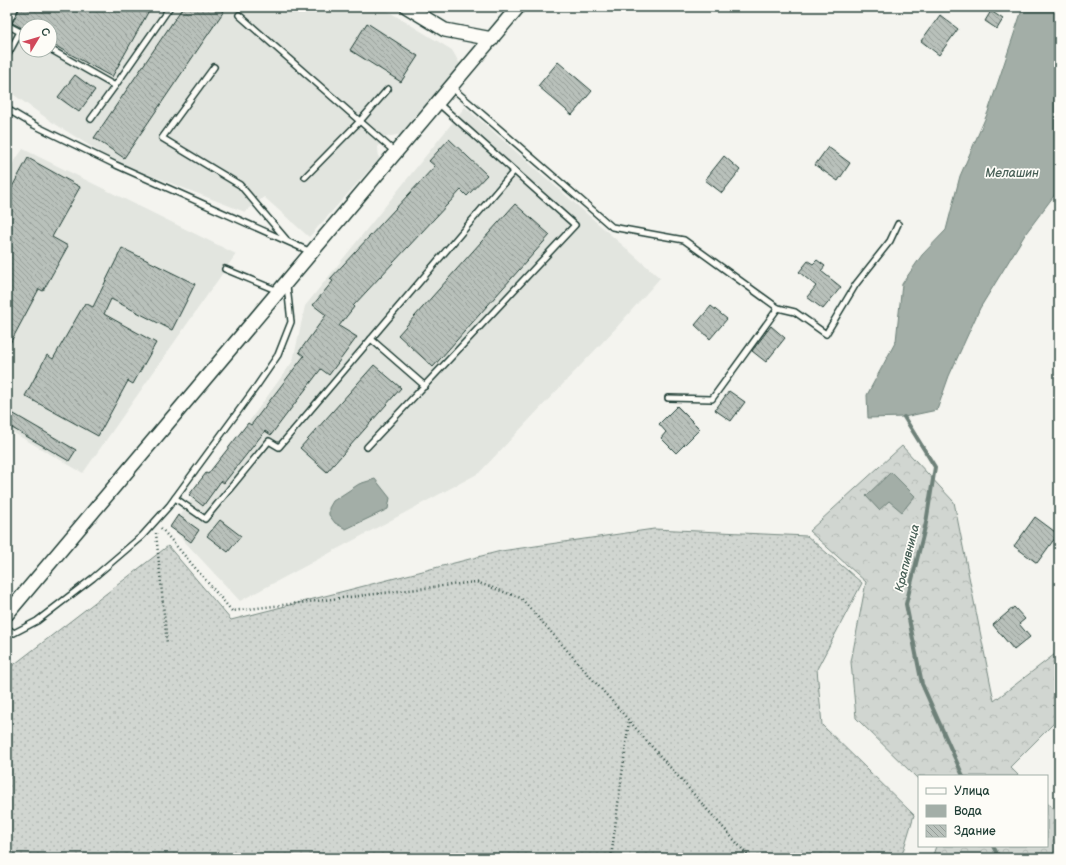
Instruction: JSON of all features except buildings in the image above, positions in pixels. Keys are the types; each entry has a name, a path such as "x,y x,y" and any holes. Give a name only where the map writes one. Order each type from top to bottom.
{"street":[{"path":"407,7 444,30 492,39"},
{"path":"7,614 518,7"}],"lane":[{"path":"16,7 7,25 18,31"},
{"path":"91,119 170,7"},
{"path":"239,15 396,153"},
{"path":"7,56 18,36"},
{"path":"58,54 115,86"},
{"path":"214,67 162,138 240,185 288,241"},
{"path":"451,87 612,227 684,240 778,308 795,312 826,334 856,284 890,241 898,224"},
{"path":"304,177 360,121 388,89"},
{"path":"367,448 575,225 438,103"},
{"path":"7,109 34,125 116,165 312,252"},
{"path":"175,498 205,519 269,441 279,447 514,171"},
{"path":"7,628 14,633 37,621 93,578 142,536 175,498 278,355 291,322 283,288 225,269"},
{"path":"668,398 712,399 778,308"},
{"path":"371,339 425,386"}],"path":[{"path":"155,522 167,644"},
{"path":"155,522 232,611 476,582 521,598 750,858"},
{"path":"611,858 629,721"}],"shaded area":[{"path":"7,7 381,7 452,50 461,66 402,134 386,137 378,147 379,159 309,237 264,197 245,212 114,161 52,122 7,90"},
{"path":"465,107 660,278 616,328 479,473 240,601 172,528 210,472 293,361 305,306"},
{"path":"23,149 236,254 83,473 7,429 7,172"}],"green space":[{"path":"902,446 954,502 994,701 1059,651 1059,718 1010,767 1018,775 918,775 918,779 856,718 851,662 866,582 809,531"},
{"path":"654,529 807,536 862,583 817,669 822,725 914,815 901,858 7,858 7,670 168,546 231,620 501,551"},
{"path":"1048,804 1059,814 1059,858 932,858 936,847 1048,847"}],"water":[{"name":"Мелашин","path":"1023,7 1059,7 1059,189 1026,233 980,308 949,376 937,410 904,417 868,418 867,395 896,341 902,284 922,255 946,230 960,176 988,112"},
{"path":"891,472 915,496 902,512 889,501 879,510 866,496"},
{"path":"375,479 390,498 388,509 346,529 335,523 329,515 329,508 333,501 359,484"}],"waterway":[{"name":"Крапивница","path":"904,417 935,467 926,523 906,604 922,684 963,775"},
{"name":"Крапивница","path":"994,847 999,858"}]}
